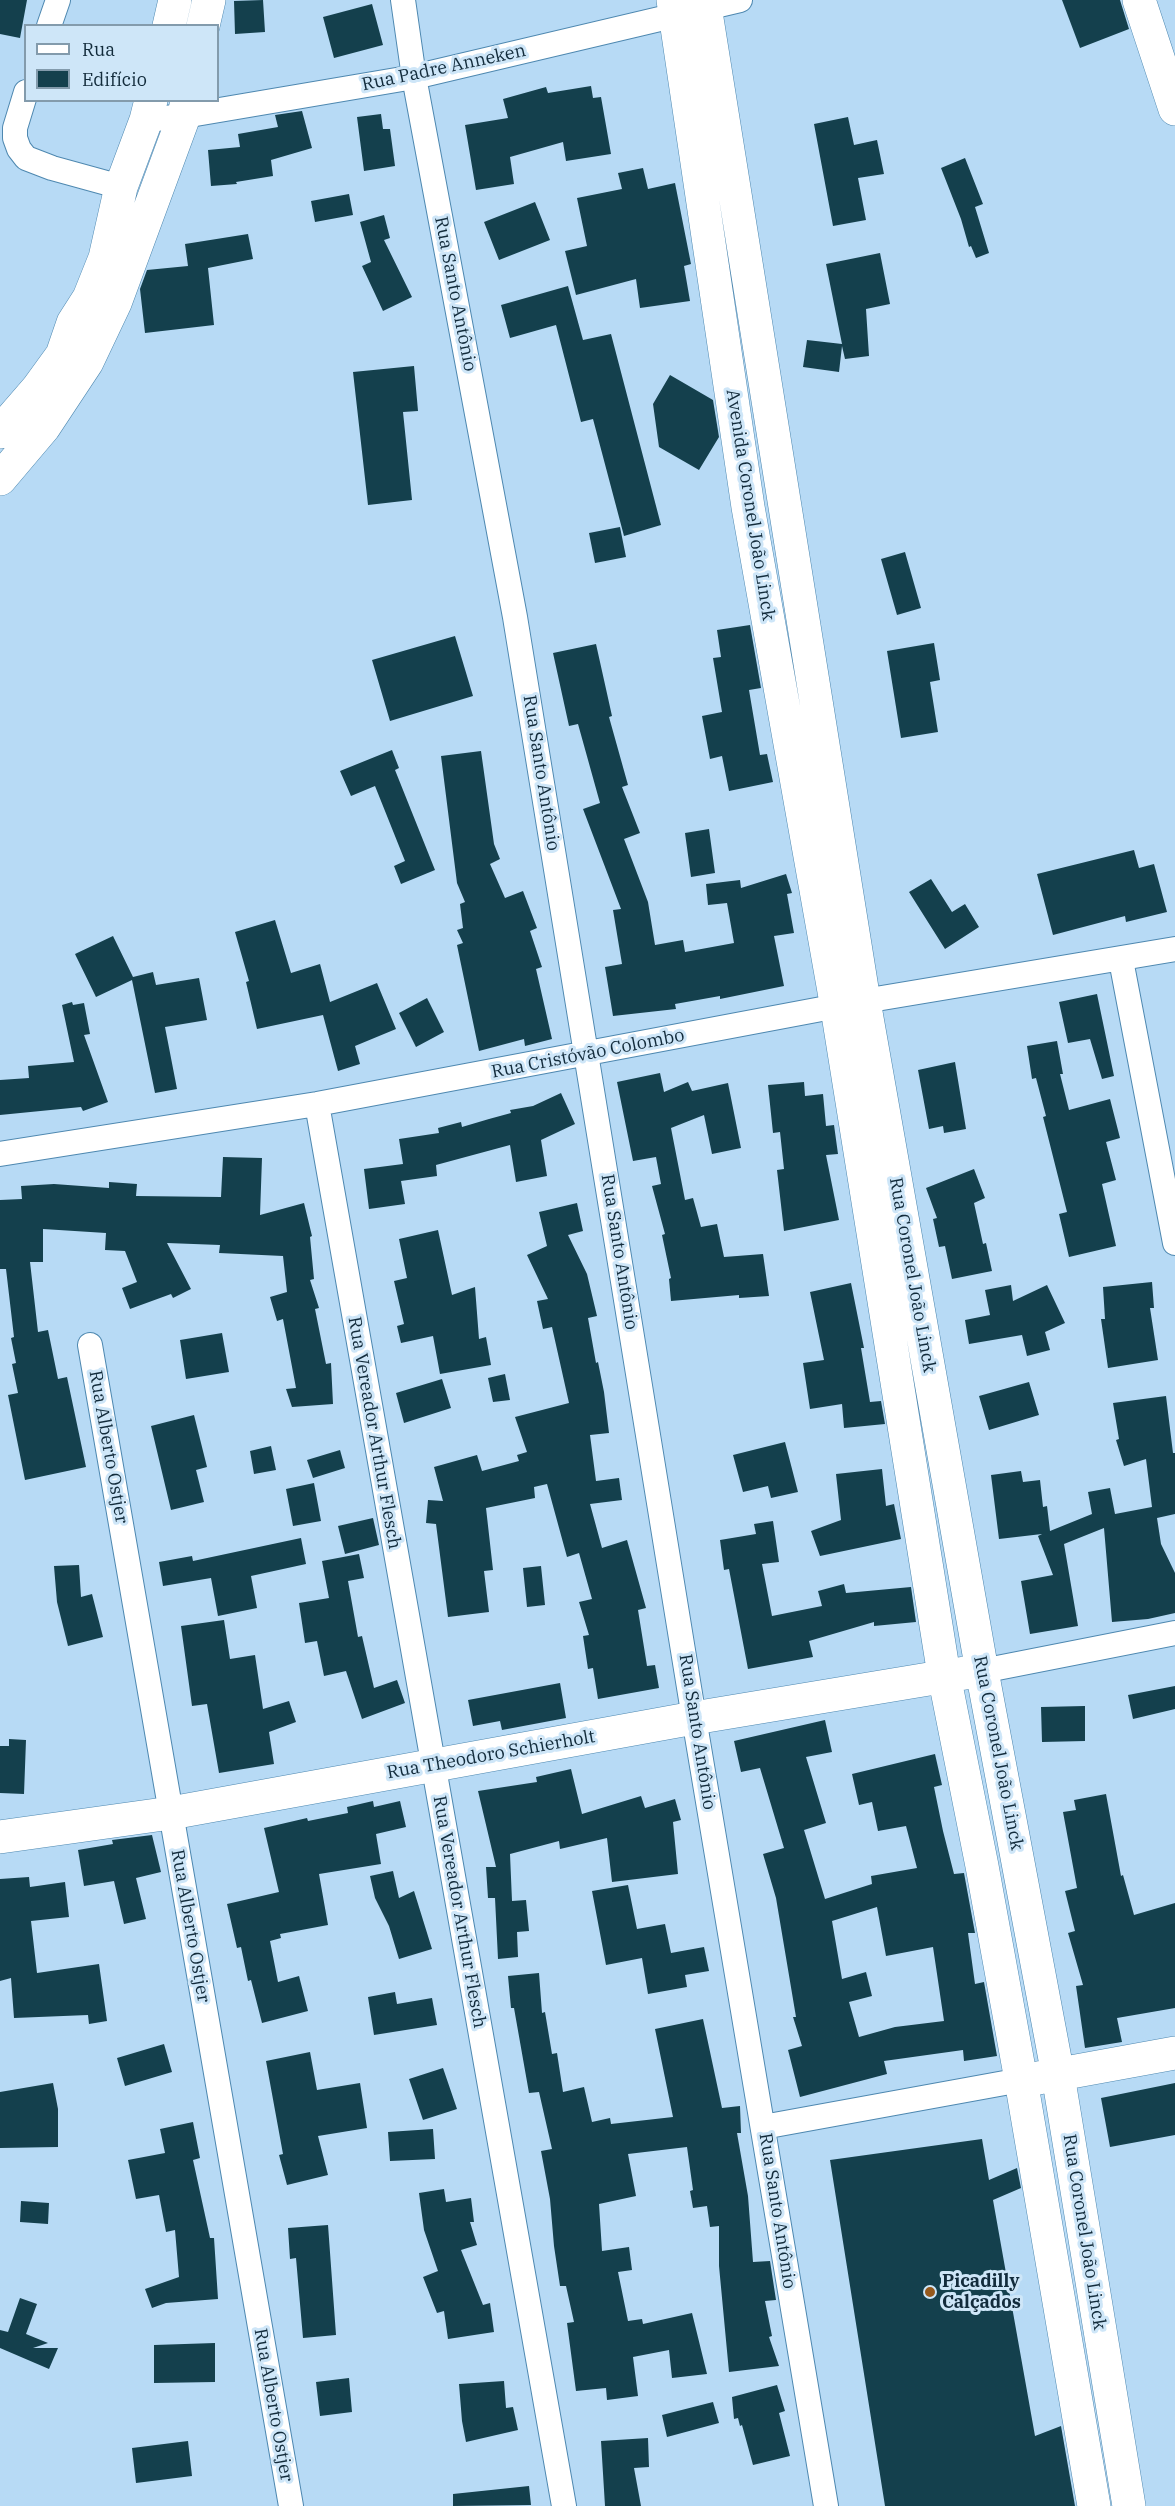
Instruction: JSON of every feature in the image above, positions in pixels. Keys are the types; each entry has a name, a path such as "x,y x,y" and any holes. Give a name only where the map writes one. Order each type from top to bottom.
{"main road":[{"path":"169,24 175,0"},
{"path":"203,24 209,0"},
{"path":"1139,0 1175,109"},
{"name":"Avenida Coronel João Linck","path":"690,6 748,507 851,1004"},
{"path":"0,478 44,427 87,362 115,303 186,108"},
{"path":"0,432 38,388 62,355 73,323 88,298 105,258 121,187 148,110"},
{"name":"Rua Coronel João Linck","path":"851,1004 982,1671 1058,2075 1129,2506"},
{"name":"Rua Coronel João Linck","path":"851,1004 944,1675 1021,2080 1094,2506"},
{"name":"Rua Theodoro Schierholt","path":"0,1837 171,1813 694,1718 944,1675 982,1671"},
{"path":"982,1866 1018,1865"},
{"path":"1021,2080 1175,2053"}],"street":[{"path":"50,24 58,0"},
{"name":"Rua Santo Antônio","path":"403,0 414,76 515,617 694,1718 826,2506"},
{"name":"Rua Padre Anneken","path":"148,110 186,108 414,76 690,6 740,0"},
{"path":"24,99 15,128 15,138 26,158 121,187"},
{"name":"Rua Cristóvão Colombo","path":"0,1154 317,1104 851,1004 1121,960 1175,949"},
{"path":"1121,960 1175,1243"},
{"name":"Rua Vereador Arthur Flesch","path":"317,1104 564,2506"},
{"name":"Rua Alberto Ostjer","path":"90,1346 291,2506"},
{"path":"982,1671 1175,1633"},
{"path":"763,2127 1021,2080"}],"building":[{"path":"0,0 27,0 20,38 0,34"},
{"path":"263,0 265,32 235,34 234,1"},
{"path":"1062,0 1120,0 1129,29 1080,48"},
{"path":"372,4 383,45 334,58 323,17"},
{"path":"591,86 593,98 601,97 611,154 566,161 563,142 510,157 514,184 476,190 465,125 508,118 503,99 546,87 548,93"},
{"path":"302,111 312,148 271,160 273,176 236,182 237,184 211,186 208,150 240,147 238,134 278,127 275,115"},
{"path":"381,114 383,129 390,129 395,166 364,171 357,117"},
{"path":"848,117 854,145 877,140 884,174 858,178 866,220 833,226 814,124"},
{"path":"965,158 983,204 975,207 989,253 976,258 971,246 969,247 961,219 941,168"},
{"path":"643,168 648,189 675,183 691,264 684,266 690,301 640,308 636,279 576,295 565,251 587,246 577,198 622,189 618,173"},
{"path":"349,194 353,215 315,222 311,201"},
{"path":"535,202 550,240 499,260 484,222"},
{"path":"384,215 390,238 384,240 412,297 383,311 362,266 371,262 360,222"},
{"path":"248,234 253,259 208,268 214,325 145,333 140,289 147,270 188,266 185,244"},
{"path":"880,253 890,304 866,309 869,356 845,359 842,346 839,372 803,367 807,340 842,344 826,264"},
{"path":"568,286 583,340 611,334 661,525 624,536 593,419 581,422 556,325 510,338 501,305"},
{"path":"414,366 418,411 403,412 412,500 368,505 353,372"},
{"path":"670,375 713,400 719,437 699,470 659,447 653,404"},
{"path":"620,527 626,557 595,563 589,533"},
{"path":"905,552 921,608 897,615 881,559"},
{"path":"750,625 761,688 749,690 760,755 767,754 773,782 729,791 722,756 710,759 702,716 722,712 713,658 721,657 717,630"},
{"path":"455,636 473,696 390,721 372,660"},
{"path":"934,643 940,680 930,682 938,732 901,738 887,651"},
{"path":"596,644 612,716 609,717 628,785 622,787 640,833 624,839 648,902 655,945 683,940 685,952 734,943 727,903 708,905 706,884 740,880 741,888 786,874 792,893 787,894 794,933 774,936 784,986 720,999 720,996 675,1004 676,1009 613,1016 605,967 622,964 613,910 621,909 583,809 600,803 578,724 569,726 553,653"},
{"path":"392,750 399,768 395,770 435,870 401,884 394,866 405,861 375,786 351,796 340,771"},
{"path":"481,751 494,844 500,859 490,864 505,898 523,891 537,928 530,931 542,967 536,969 552,1039 525,1046 524,1039 479,1051 457,945 463,943 457,930 463,928 460,904 465,902 457,883 441,756"},
{"path":"709,829 715,873 691,877 685,833"},
{"path":"1134,850 1139,868 1154,864 1167,912 1126,922 1125,916 1053,935 1037,874"},
{"path":"931,879 952,912 965,904 979,927 945,949 909,892"},
{"path":"275,920 291,973 320,964 330,1002 377,983 396,1029 355,1046 360,1064 338,1071 323,1015 257,1029 246,982 249,981 235,932"},
{"path":"113,936 133,977 153,972 156,985 199,978 207,1020 165,1027 177,1089 155,1093 132,980 96,997 75,954"},
{"path":"1097,994 1114,1076 1102,1079 1090,1039 1068,1043 1059,1002"},
{"path":"427,998 444,1032 416,1047 399,1013"},
{"path":"72,1002 73,1005 84,1003 90,1034 84,1035 108,1102 83,1111 81,1107 0,1115 0,1080 29,1078 28,1066 74,1062 62,1005"},
{"path":"1057,1041 1063,1074 1060,1074 1069,1110 1110,1099 1120,1138 1106,1142 1116,1180 1102,1184 1116,1246 1069,1257 1059,1214 1067,1212 1043,1117 1046,1116 1036,1078 1032,1079 1027,1046"},
{"path":"955,1062 966,1129 944,1133 943,1126 929,1129 918,1070"},
{"path":"660,1073 664,1092 688,1082 692,1091 728,1083 741,1148 712,1154 704,1115 671,1128 685,1200 693,1198 701,1227 717,1224 724,1257 763,1254 769,1296 739,1298 739,1295 671,1301 669,1279 671,1278 662,1235 665,1234 652,1186 661,1184 656,1157 633,1161 617,1082"},
{"path":"804,1082 805,1096 823,1094 826,1126 834,1125 838,1154 826,1155 839,1220 784,1231 777,1170 784,1169 780,1132 773,1133 768,1085"},
{"path":"561,1093 575,1124 541,1140 547,1176 516,1182 510,1145 436,1165 437,1176 401,1181 405,1204 369,1209 364,1169 403,1164 399,1139 439,1133 438,1128 461,1122 462,1127 511,1113 510,1110 533,1106"},
{"path":"223,1157 262,1158 260,1215 304,1203 312,1236 310,1237 314,1279 310,1280 319,1308 315,1309 326,1364 331,1363 333,1404 292,1407 286,1389 296,1388 283,1319 277,1321 270,1297 287,1292 283,1256 219,1253 220,1245 167,1243 191,1289 173,1298 171,1294 130,1309 122,1288 137,1282 125,1251 105,1250 106,1233 43,1229 43,1262 30,1262 38,1332 48,1330 58,1379 67,1377 86,1467 25,1480 8,1395 18,1393 12,1364 16,1363 11,1338 14,1337 6,1269 0,1269 0,1200 22,1199 21,1186 54,1184 109,1188 109,1182 137,1184 136,1196 221,1197"},
{"path":"974,1169 985,1198 974,1203 992,1271 952,1279 945,1246 939,1247 933,1219 937,1218 926,1188"},
{"path":"577,1203 583,1231 568,1235 587,1274 597,1316 588,1318 604,1392 609,1433 590,1435 596,1481 619,1478 622,1500 590,1504 602,1548 627,1540 646,1608 638,1610 647,1666 655,1665 659,1688 598,1699 593,1668 588,1669 583,1636 589,1635 579,1602 592,1599 579,1553 567,1557 547,1484 534,1487 535,1498 486,1508 493,1570 484,1571 489,1612 448,1617 436,1524 426,1523 428,1500 443,1501 434,1467 477,1455 482,1471 519,1461 517,1455 527,1452 515,1417 569,1403 552,1327 543,1329 537,1301 548,1299 527,1255 547,1246 539,1212"},
{"path":"438,1230 452,1295 475,1287 479,1339 486,1337 491,1365 440,1374 433,1336 401,1343 397,1326 404,1324 394,1281 407,1278 399,1239"},
{"path":"1152,1282 1154,1308 1150,1308 1158,1360 1108,1368 1101,1319 1105,1319 1103,1287"},
{"path":"851,1283 864,1348 861,1348 870,1402 881,1401 885,1424 844,1428 842,1404 810,1409 803,1363 824,1360 810,1292"},
{"path":"1011,1285 1013,1301 1047,1285 1065,1323 1045,1332 1050,1350 1027,1356 1022,1335 969,1344 965,1320 990,1315 985,1290"},
{"path":"222,1333 229,1372 186,1379 180,1340"},
{"path":"505,1374 510,1400 493,1402 488,1378"},
{"path":"442,1379 451,1408 404,1423 396,1393"},
{"path":"1029,1382 1039,1415 989,1430 979,1396"},
{"path":"1166,1396 1173,1453 1175,1453 1175,1514 1157,1518 1161,1544 1175,1573 1175,1613 1148,1619 1112,1622 1104,1528 1064,1544 1078,1626 1030,1634 1021,1581 1053,1575 1038,1536 1042,1534 999,1539 991,1475 1021,1471 1023,1482 1040,1480 1043,1507 1047,1506 1050,1531 1092,1514 1088,1492 1110,1488 1115,1514 1152,1507 1146,1459 1124,1466 1116,1440 1119,1439 1113,1403"},
{"path":"194,1415 207,1467 196,1470 204,1502 171,1510 151,1426"},
{"path":"785,1442 798,1492 771,1498 768,1486 743,1492 733,1455"},
{"path":"271,1446 276,1470 254,1474 250,1451"},
{"path":"340,1450 345,1468 313,1478 307,1460"},
{"path":"882,1469 886,1506 894,1504 901,1539 820,1556 811,1531 841,1520 836,1474"},
{"path":"314,1483 321,1521 293,1526 286,1489"},
{"path":"373,1518 379,1545 345,1554 338,1526"},
{"path":"773,1521 779,1562 762,1564 772,1616 822,1606 818,1591 844,1584 846,1593 911,1587 916,1622 874,1626 874,1622 809,1641 813,1657 748,1669 729,1569 724,1570 720,1540 756,1534 754,1524"},
{"path":"301,1538 306,1564 251,1576 257,1608 218,1616 211,1578 163,1586 159,1562 192,1556 193,1561"},
{"path":"359,1554 364,1578 348,1581 358,1637 362,1636 374,1688 397,1680 405,1703 362,1719 346,1671 324,1676 317,1641 305,1643 299,1603 329,1598 322,1561"},
{"path":"79,1565 81,1597 92,1594 103,1637 68,1646 57,1602 54,1566"},
{"path":"541,1566 545,1605 527,1607 523,1568"},
{"path":"224,1620 230,1659 255,1655 263,1709 289,1701 296,1722 269,1732 274,1764 219,1773 207,1704 192,1706 181,1626"},
{"path":"560,1683 566,1718 502,1730 500,1721 473,1726 468,1700"},
{"path":"1175,1686 1175,1709 1133,1719 1128,1695"},
{"path":"1085,1706 1085,1741 1042,1742 1041,1707"},
{"path":"825,1720 832,1752 806,1757 826,1823 804,1830 825,1899 872,1884 871,1876 917,1868 906,1826 878,1831 872,1802 859,1805 852,1774 935,1754 942,1785 934,1787 943,1831 954,1874 964,1873 975,1933 968,1933 975,1984 984,1982 997,2056 964,2061 963,2050 884,2061 887,2074 800,2097 788,2050 802,2046 793,2017 796,2017 776,1898 763,1854 784,1848 760,1768 741,1772 734,1741","holes":["877,1907 886,1956 933,1947 944,2021 895,2027 859,2037 849,2002 872,1996 866,1972 842,1979 832,1921"]},
{"path":"9,1739 26,1740 24,1794 0,1793 0,1746 9,1746"},
{"path":"571,1769 582,1814 641,1796 645,1808 675,1799 681,1820 673,1822 678,1874 612,1882 607,1838 560,1849 559,1841 510,1854 512,1901 526,1900 529,1931 517,1932 518,1957 498,1959 495,1898 488,1898 486,1867 496,1867 478,1791 537,1782 536,1777"},
{"path":"1106,1794 1121,1876 1123,1875 1134,1915 1175,1903 1175,2008 1117,2018 1122,2042 1085,2048 1076,1986 1083,1985 1068,1933 1075,1931 1065,1891 1077,1888 1063,1812 1076,1810 1074,1800"},
{"path":"373,1801 374,1807 400,1801 406,1827 376,1834 381,1864 319,1874 328,1925 280,1934 281,1938 270,1941 278,1982 299,1976 308,2011 262,2023 251,1980 248,1981 241,1947 237,1948 227,1904 279,1892 264,1828 307,1818 308,1821 348,1813 347,1807"},
{"path":"152,1835 161,1872 136,1878 146,1919 124,1924 114,1881 84,1886 78,1850 113,1844 112,1840"},
{"path":"393,1871 399,1898 414,1891 432,1949 399,1959 389,1926 375,1898 370,1876"},
{"path":"29,1877 30,1887 65,1882 69,1917 31,1921 37,1973 99,1964 107,2021 89,2024 88,2015 14,2018 11,1978 0,1981 0,1879"},
{"path":"628,1885 637,1929 665,1924 671,1953 704,1947 709,1971 685,1975 687,1987 648,1994 642,1958 606,1965 592,1891"},
{"path":"539,1973 542,2013 545,2012 552,2054 557,2053 563,2092 584,2087 592,2122 610,2118 611,2124 673,2117 655,2029 703,2019 722,2108 740,2106 741,2133 737,2133 748,2196 753,2262 770,2261 776,2300 765,2301 772,2336 769,2337 779,2366 729,2372 719,2266 719,2226 710,2227 707,2206 693,2208 687,2147 628,2154 636,2196 599,2204 602,2251 629,2247 632,2270 618,2272 628,2321 642,2319 643,2324 692,2313 707,2374 672,2378 669,2350 633,2357 638,2396 607,2400 606,2388 576,2391 567,2323 574,2322 566,2286 560,2286 550,2199 541,2151 552,2149 539,2092 529,2093 514,2008 511,2008 508,1976"},
{"path":"395,1992 397,2004 432,1998 437,2025 374,2035 368,1997"},
{"path":"164,2044 172,2072 125,2086 117,2058"},
{"path":"310,2052 317,2090 360,2083 367,2128 318,2136 328,2175 287,2185 279,2155 283,2154 266,2061"},
{"path":"443,2068 457,2109 423,2120 409,2079"},
{"path":"53,2083 58,2109 58,2147 0,2148 0,2092"},
{"path":"1175,2083 1175,2135 1110,2147 1101,2098"},
{"path":"193,2122 200,2158 193,2160 210,2238 214,2238 218,2299 166,2303 152,2308 145,2289 179,2277 175,2230 166,2232 159,2195 136,2199 128,2160 165,2153 160,2129"},
{"path":"433,2129 435,2159 390,2161 388,2132"},
{"name":"Picadilly Calçados","path":"982,2139 989,2180 1017,2168 1021,2188 993,2200 1035,2436 1061,2426 1075,2506 885,2506 830,2160"},
{"path":"444,2189 446,2202 471,2198 474,2222 470,2222 477,2245 461,2250 483,2305 490,2303 494,2332 448,2339 444,2311 437,2313 423,2277 438,2271 424,2230 419,2193"},
{"path":"21,2201 49,2203 48,2224 20,2222"},
{"path":"328,2225 336,2335 303,2338 296,2258 290,2259 288,2228"},
{"path":"20,2298 37,2304 26,2334 48,2343 33,2348 58,2348 49,2369 0,2348 0,2330 8,2332"},
{"path":"215,2343 215,2382 154,2383 154,2345"},
{"path":"349,2378 352,2412 320,2416 316,2382"},
{"path":"504,2381 506,2408 513,2407 518,2430 466,2442 459,2384"},
{"path":"777,2385 785,2411 779,2413 790,2456 753,2465 742,2425 740,2426 738,2418 734,2419 732,2397"},
{"path":"713,2402 719,2423 667,2437 662,2415"},
{"path":"648,2438 649,2467 634,2468 641,2506 605,2506 601,2441"},
{"path":"188,2441 192,2476 136,2483 132,2448"},
{"path":"529,2486 531,2505 453,2506 453,2494"}],"place":[{"name":"Picadilly Calçados","path":"930,2292"}]}
